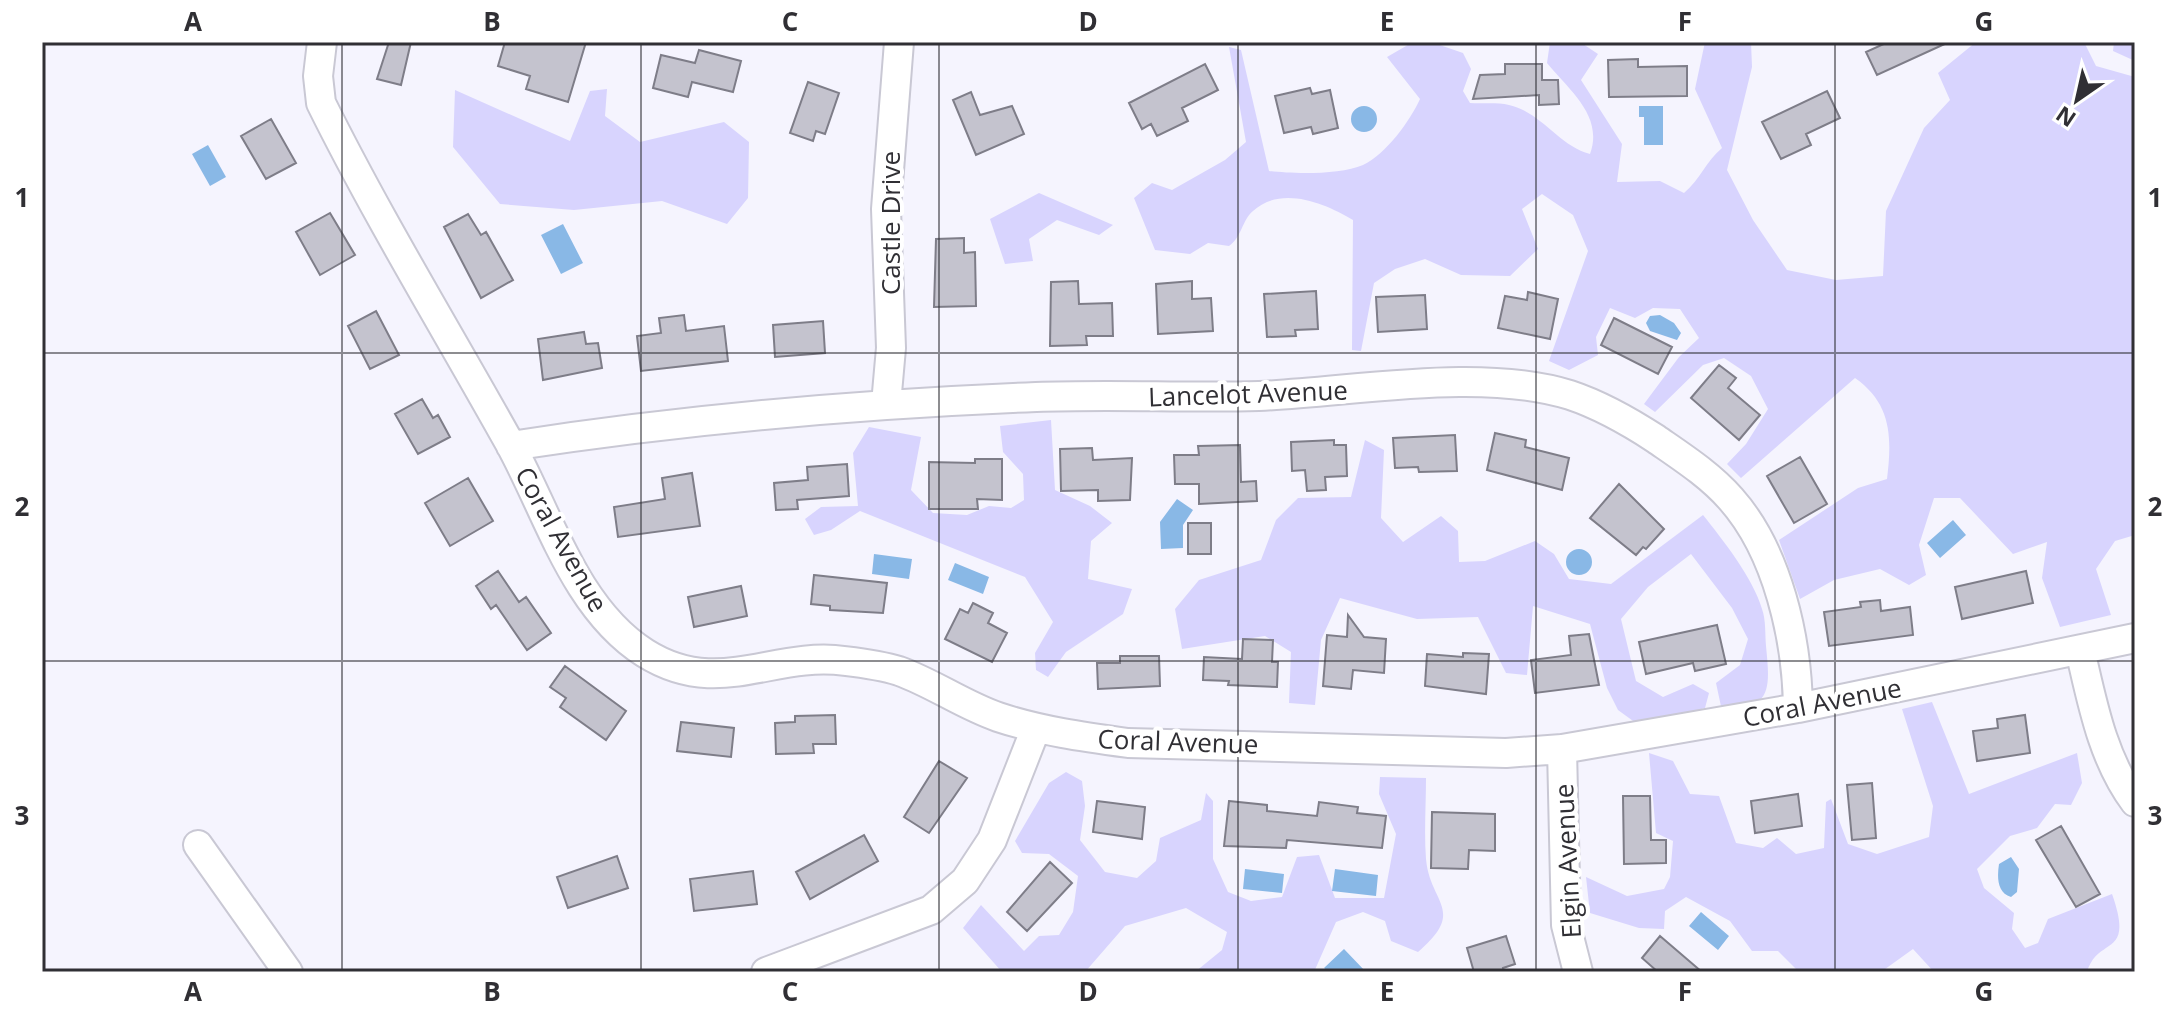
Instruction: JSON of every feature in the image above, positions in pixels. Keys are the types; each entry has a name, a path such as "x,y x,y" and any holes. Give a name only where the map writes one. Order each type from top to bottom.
{"street":[{"name":"Coral Avenue","path":"322,42 318,76 321,103 511,446 577,576 607,620 648,655 700,673 729,675 809,659 844,660 899,671 996,717 1036,728 1128,743 1238,743 1444,752 1562,749 1798,708 2135,638"},
{"name":"Castle Drive","path":"886,404 891,348 886,209 899,42"},
{"name":"Lancelot Avenue","path":"511,446 686,420 886,404 1042,397 1264,395 1459,384 1515,385 1569,395 1643,431 1689,461 1731,498 1747,519 1779,592 1797,672 1798,708"},
{"path":"2080,650 2096,718 2114,767 2135,802"},
{"path":"785,969 931,910 965,881 992,840 1036,728"},
{"name":"Elgin Avenue","path":"1562,749 1566,925 1578,972"},
{"path":"198,845 288,972"}],"shaded area":[{"path":"1413,42 1431,42 1463,53 1471,69 1463,91 1470,103 1504,104 1520,109 1541,121 1569,144 1590,154 1593,140 1588,116 1582,104 1547,63 1550,42 1580,42 1598,54 1581,80 1622,144 1617,182 1660,181 1684,193 1722,148 1695,89 1705,42 1751,42 1752,67 1727,170 1753,220 1787,270 1836,280 1883,276 1886,211 1924,128 1950,100 1938,73 1976,42 2084,42 2096,66 2135,77 2135,535 2115,541 2096,569 2111,615 2060,627 2042,578 2047,542 2013,554 1960,498 1934,498 1919,545 1926,575 1909,585 1880,569 1834,580 1800,599 1779,540 1858,488 1887,479 1889,436 1883,411 1876,399 1855,378 1741,478 1727,464 1746,444 1768,409 1751,376 1724,358 1703,365 1655,412 1644,404 1679,357 1699,338 1680,309 1653,308 1635,318 1610,308 1596,337 1598,355 1569,370 1549,361 1588,251 1573,215 1542,194 1522,209 1538,249 1510,276 1461,275 1425,259 1395,269 1374,283 1361,351 1352,350 1353,220 1342,214 1303,199 1276,199 1253,211 1229,246 1208,243 1190,254 1155,250 1134,198 1152,183 1172,190 1225,160 1246,142 1229,47 1241,50 1269,171 1316,173 1363,165 1389,145 1404,127 1420,99 1387,57"},
{"path":"2114,42 2135,42 2135,61 2113,51"},
{"path":"607,89 605,116 640,142 724,122 749,142 748,198 727,224 662,201 574,210 500,204 453,147 455,90 570,141 590,91"},
{"path":"1039,193 1113,225 1099,235 1057,220 1029,239 1033,261 1005,264 990,219"},
{"path":"1051,420 1055,490 1090,506 1112,523 1091,541 1088,579 1132,589 1123,614 1066,652 1048,677 1036,670 1035,653 1053,622 1025,577 860,511 831,530 814,535 805,519 821,507 858,506 853,453 869,427 921,437 911,490 933,513 967,515 989,506 1011,508 1024,500 1023,474 1003,452 1000,426"},
{"path":"1365,440 1384,450 1381,518 1403,542 1441,516 1458,531 1459,562 1485,561 1535,541 1554,554 1569,579 1611,584 1703,515 1745,572 1758,597 1765,622 1768,673 1765,694 1751,706 1722,711 1716,683 1740,665 1748,639 1732,608 1691,554 1648,587 1621,619 1636,681 1663,697 1693,684 1709,693 1705,708 1640,726 1618,710 1607,688 1590,624 1533,606 1527,675 1506,673 1478,617 1417,619 1340,598 1321,640 1315,705 1289,703 1291,652 1265,636 1182,649 1175,609 1199,580 1261,560 1276,520 1298,498 1351,497"},
{"path":"1932,702 1969,794 2077,753 2082,783 2071,805 2055,804 2037,828 2010,836 1977,869 1984,888 2014,913 2012,929 2025,948 2038,943 2048,919 2112,894 2118,914 2117,937 2092,961 2087,972 1934,972 1913,949 1881,972 1799,972 1778,951 1752,951 1730,921 1686,897 1665,911 1664,929 1639,928 1590,913 1586,877 1627,896 1664,889 1670,877 1673,841 1656,833 1649,753 1673,761 1690,794 1719,796 1736,843 1763,848 1777,838 1796,854 1824,848 1826,802 1831,799 1848,844 1877,854 1929,837 1933,806 1902,709"},
{"path":"1066,772 1082,781 1085,806 1080,840 1105,872 1137,878 1156,861 1160,838 1201,820 1206,793 1213,801 1213,859 1228,892 1251,901 1282,897 1297,857 1319,855 1335,898 1384,898 1396,834 1379,794 1380,777 1426,778 1426,859 1442,907 1440,926 1433,938 1418,952 1391,941 1385,921 1363,912 1336,922 1314,972 1195,972 1222,950 1227,932 1186,908 1125,926 1085,972 1002,972 963,928 981,905 1024,951 1039,936 1059,935 1073,912 1078,876 1049,854 1022,853 1015,841 1049,783"}],"water":[{"path":"1364,106 1373,110 1377,119 1373,128 1364,132 1355,128 1351,119 1355,110"},
{"path":"1639,106 1663,106 1663,145 1644,145 1644,117 1639,117"},
{"path":"208,145 226,177 210,186 192,154"},
{"path":"563,224 583,263 561,274 541,235"},
{"path":"1660,315 1674,323 1681,333 1677,340 1650,331 1646,323 1650,316"},
{"path":"1177,499 1193,510 1183,525 1183,548 1161,549 1160,522"},
{"path":"1953,520 1966,535 1940,558 1927,543"},
{"path":"1579,549 1588,553 1592,562 1588,571 1579,575 1570,571 1566,562 1570,553"},
{"path":"874,554 912,559 909,579 872,574"},
{"path":"955,563 989,577 983,594 948,580"},
{"path":"2011,857 2019,869 2017,892 2011,897 2003,892 1998,874 1999,864"},
{"path":"1245,869 1284,874 1282,893 1243,889"},
{"path":"1335,869 1378,875 1376,896 1332,891"},
{"path":"1701,912 1729,936 1718,950 1689,926"},
{"path":"1344,949 1366,972 1329,972 1324,968"}],"building":[{"path":"389,42 411,42 401,85 377,79"},
{"path":"505,42 586,42 568,102 526,89 530,76 498,66"},
{"path":"1888,42 1949,42 1877,75 1866,52"},
{"path":"699,50 741,61 733,92 692,82 688,97 653,88 661,55 695,63"},
{"path":"1638,59 1638,67 1687,66 1687,96 1609,97 1608,60"},
{"path":"1205,64 1218,90 1182,108 1188,121 1157,136 1151,124 1142,129 1129,103"},
{"path":"1505,64 1542,64 1542,80 1558,80 1559,104 1539,105 1539,95 1473,99 1480,75 1505,74"},
{"path":"808,82 839,93 825,134 816,131 813,141 790,133"},
{"path":"1310,88 1312,94 1330,90 1338,128 1313,134 1311,127 1284,133 1275,96"},
{"path":"1827,91 1840,118 1806,134 1811,145 1781,159 1762,122"},
{"path":"971,92 980,115 1012,106 1024,134 976,155 953,100"},
{"path":"271,119 296,163 266,179 241,136"},
{"path":"330,213 355,255 320,275 296,232"},
{"path":"468,214 481,235 486,232 513,280 481,298 444,227"},
{"path":"964,238 964,253 975,252 976,306 934,307 936,239"},
{"path":"1078,281 1079,304 1112,303 1113,336 1086,336 1087,345 1050,346 1051,282"},
{"path":"1192,281 1192,299 1211,298 1213,331 1158,334 1156,284"},
{"path":"1316,291 1318,329 1295,330 1296,336 1267,337 1264,294"},
{"path":"1528,292 1558,299 1550,339 1498,328 1505,296 1527,300"},
{"path":"1425,295 1427,329 1378,332 1376,297"},
{"path":"376,311 399,355 370,369 348,326"},
{"path":"684,315 686,331 724,326 728,361 641,371 637,336 661,333 659,318"},
{"path":"1614,318 1672,347 1658,374 1601,345"},
{"path":"823,321 825,353 775,357 773,325"},
{"path":"584,332 586,344 598,343 602,368 543,380 538,339"},
{"path":"1719,365 1736,378 1728,388 1760,415 1739,440 1691,398"},
{"path":"422,399 433,418 438,415 450,437 418,454 395,414"},
{"path":"1495,433 1526,440 1525,447 1569,458 1562,490 1487,470"},
{"path":"1455,435 1457,471 1419,472 1418,467 1395,468 1393,438"},
{"path":"1334,440 1334,445 1346,445 1347,476 1325,477 1326,490 1307,491 1305,470 1292,471 1291,442"},
{"path":"1240,445 1241,482 1256,481 1257,501 1199,504 1199,484 1175,484 1174,455 1199,455 1198,446"},
{"path":"1092,448 1093,460 1132,458 1130,500 1098,501 1098,490 1061,491 1060,449"},
{"path":"1800,457 1827,504 1794,523 1767,476"},
{"path":"975,459 1002,459 1002,500 977,499 978,509 929,509 929,462 975,463"},
{"path":"847,464 849,496 797,500 798,509 776,510 774,483 808,480 807,467"},
{"path":"692,473 700,526 618,537 614,507 665,499 662,478"},
{"path":"468,478 493,521 450,546 425,503"},
{"path":"1619,484 1664,529 1646,549 1643,547 1636,555 1590,518"},
{"path":"1188,523 1211,523 1211,554 1188,554"},
{"path":"498,571 519,602 526,597 551,633 527,650 496,605 491,609 476,586"},
{"path":"2026,571 2033,603 1962,619 1955,587"},
{"path":"814,575 887,583 883,613 830,610 830,606 811,604"},
{"path":"741,586 747,616 694,627 688,597"},
{"path":"1880,600 1881,611 1910,607 1913,635 1829,646 1824,612 1861,607 1860,602"},
{"path":"973,603 993,613 988,623 1007,633 992,662 945,639 960,609 968,613"},
{"path":"1348,615 1364,637 1386,639 1384,673 1353,670 1351,689 1323,686 1327,635 1347,637"},
{"path":"1717,625 1726,664 1695,671 1693,663 1646,674 1639,642"},
{"path":"1589,634 1599,685 1535,693 1531,660 1571,655 1569,636"},
{"path":"1243,639 1273,640 1272,662 1278,662 1277,687 1228,685 1229,681 1203,680 1204,657 1242,659"},
{"path":"1463,653 1489,654 1486,694 1425,686 1427,654 1463,657"},
{"path":"1120,656 1159,656 1160,686 1098,689 1097,663 1120,663"},
{"path":"565,666 626,711 606,740 560,707 566,698 550,687"},
{"path":"835,715 836,744 813,744 814,753 776,754 775,723 795,722 795,716"},
{"path":"2025,715 2030,753 1977,761 1973,731 1998,728 1997,719"},
{"path":"681,722 734,728 731,757 677,751"},
{"path":"939,761 967,778 929,833 904,817"},
{"path":"1872,783 1876,838 1852,840 1847,785"},
{"path":"1798,794 1802,826 1755,833 1751,801"},
{"path":"1623,796 1650,796 1651,840 1666,840 1666,863 1624,864"},
{"path":"1097,801 1145,807 1142,839 1093,832"},
{"path":"1229,801 1267,805 1267,811 1317,816 1319,802 1358,807 1357,813 1386,816 1382,848 1287,840 1286,848 1224,846"},
{"path":"1432,812 1495,814 1495,851 1469,850 1468,869 1431,868"},
{"path":"2061,826 2100,894 2076,907 2036,840"},
{"path":"864,835 878,861 810,899 796,872"},
{"path":"617,856 628,888 568,908 557,877"},
{"path":"1050,862 1072,883 1027,931 1007,912"},
{"path":"753,871 757,904 694,911 690,879"},
{"path":"1506,936 1515,964 1503,968 1504,972 1474,972 1467,948"},
{"path":"1660,936 1702,972 1658,972 1642,958"}]}
